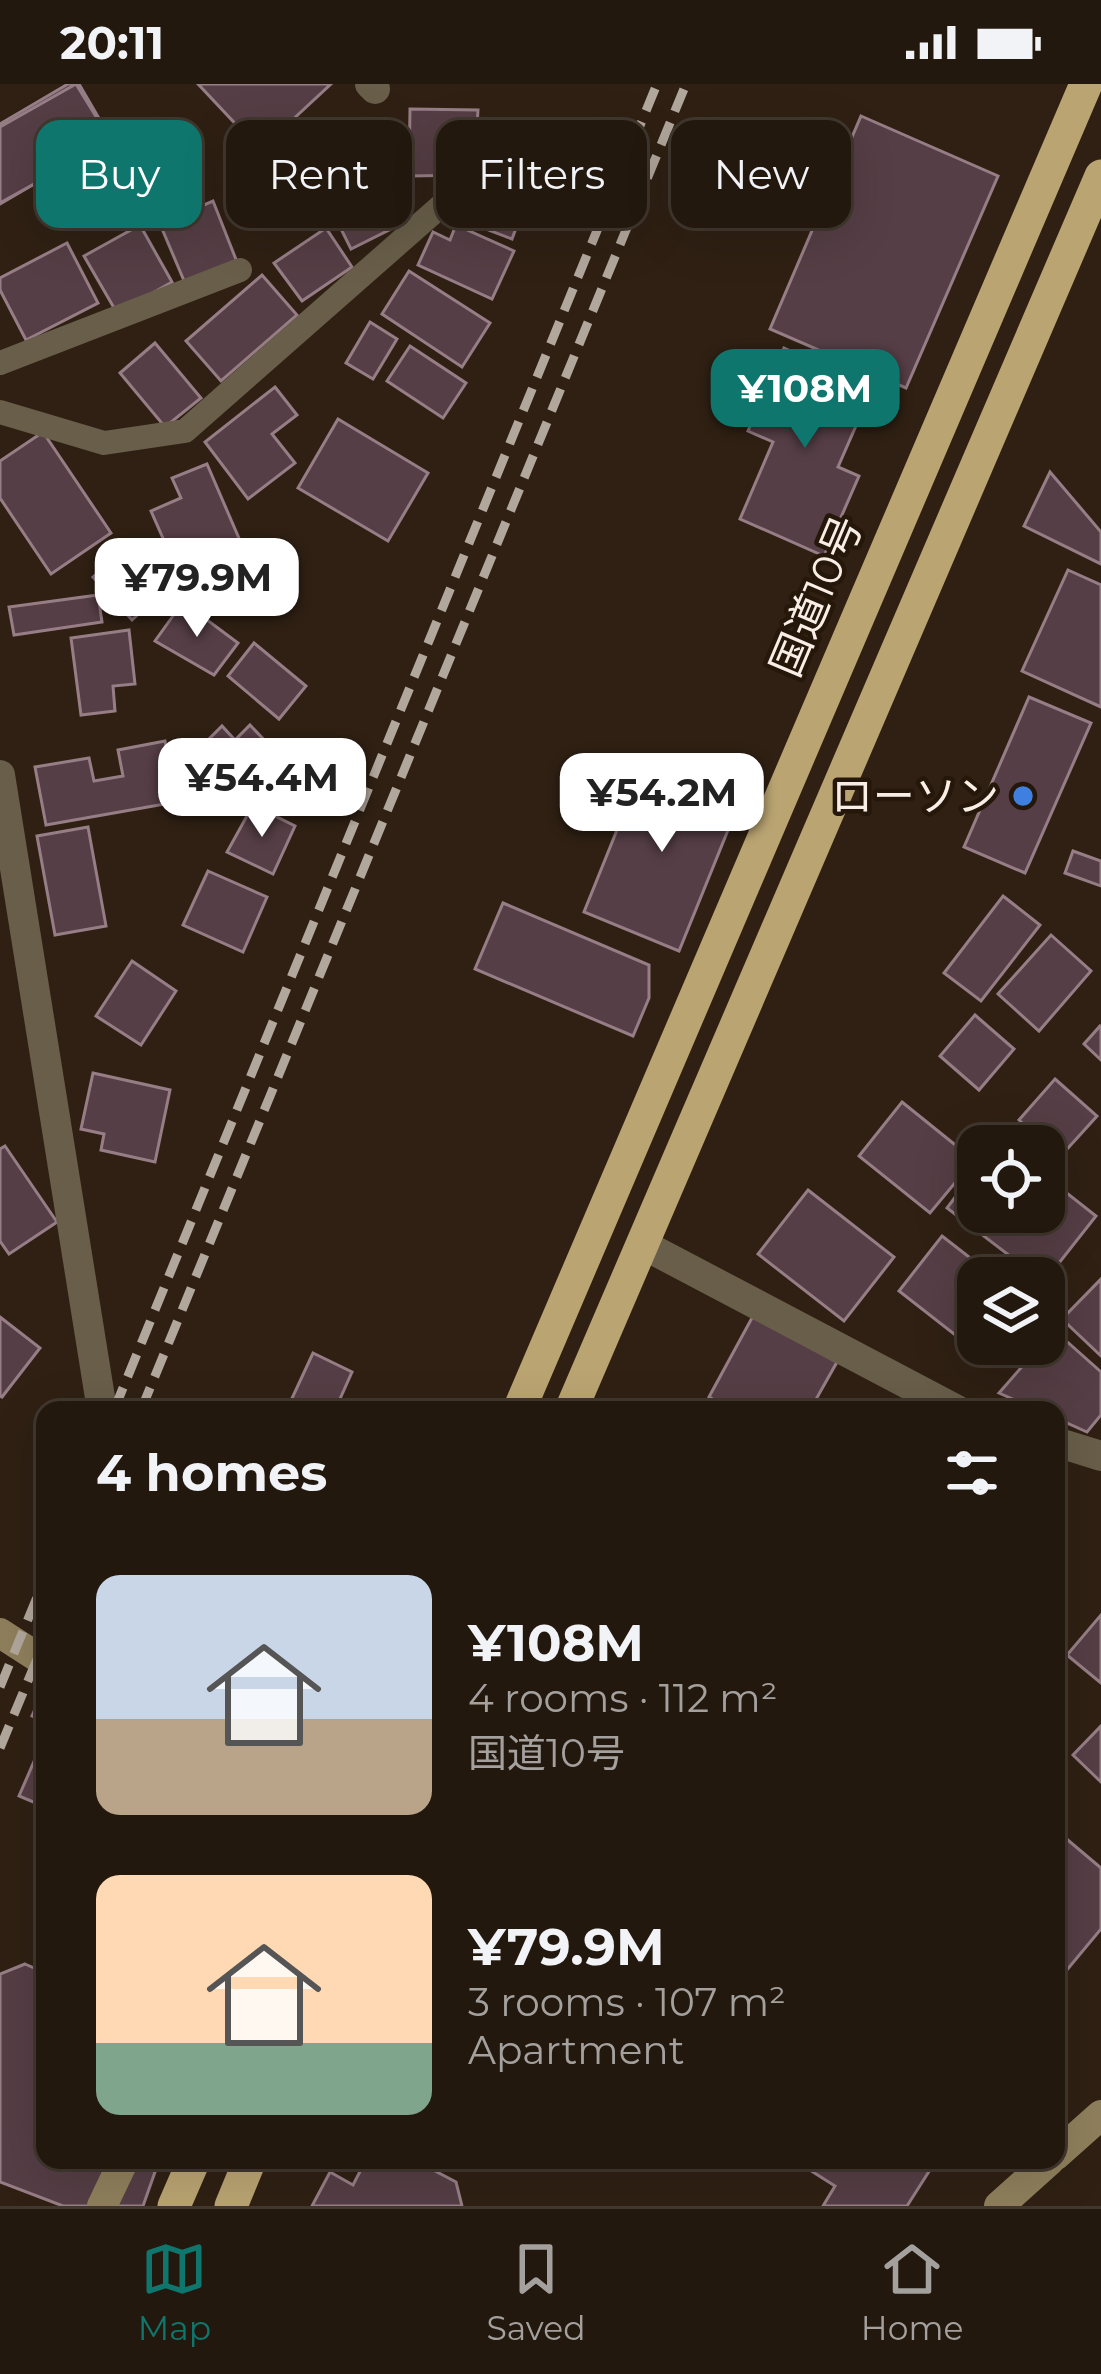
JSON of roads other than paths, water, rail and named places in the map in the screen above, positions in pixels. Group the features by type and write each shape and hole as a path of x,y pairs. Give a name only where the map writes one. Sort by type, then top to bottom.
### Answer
{"highway":[{"name":"国道10号","path":"523,1401 1086,84"},
{"path":"575,1401 1101,176"},
{"path":"174,2206 190,2169"},
{"path":"231,2206 246,2169"}],"main road":[{"path":"0,1633 36,1656"},
{"path":"1065,2146 1101,2115"},
{"path":"102,2206 120,2169"},
{"path":"999,2206 1040,2169"}],"street":[{"path":"0,775 101,1401"},
{"path":"642,1244 939,1401"},
{"path":"1065,1445 1100,1455"}],"lane":[{"path":"0,412 104,443 185,431 436,210"},
{"path":"0,363 240,270"}],"railway":[{"path":"118,1401 657,84"},
{"path":"145,1401 686,84"},
{"path":"0,1687 36,1600"},
{"path":"0,1748 36,1662"}],"place":[{"name":"ローソン","path":"1023,796"}]}
